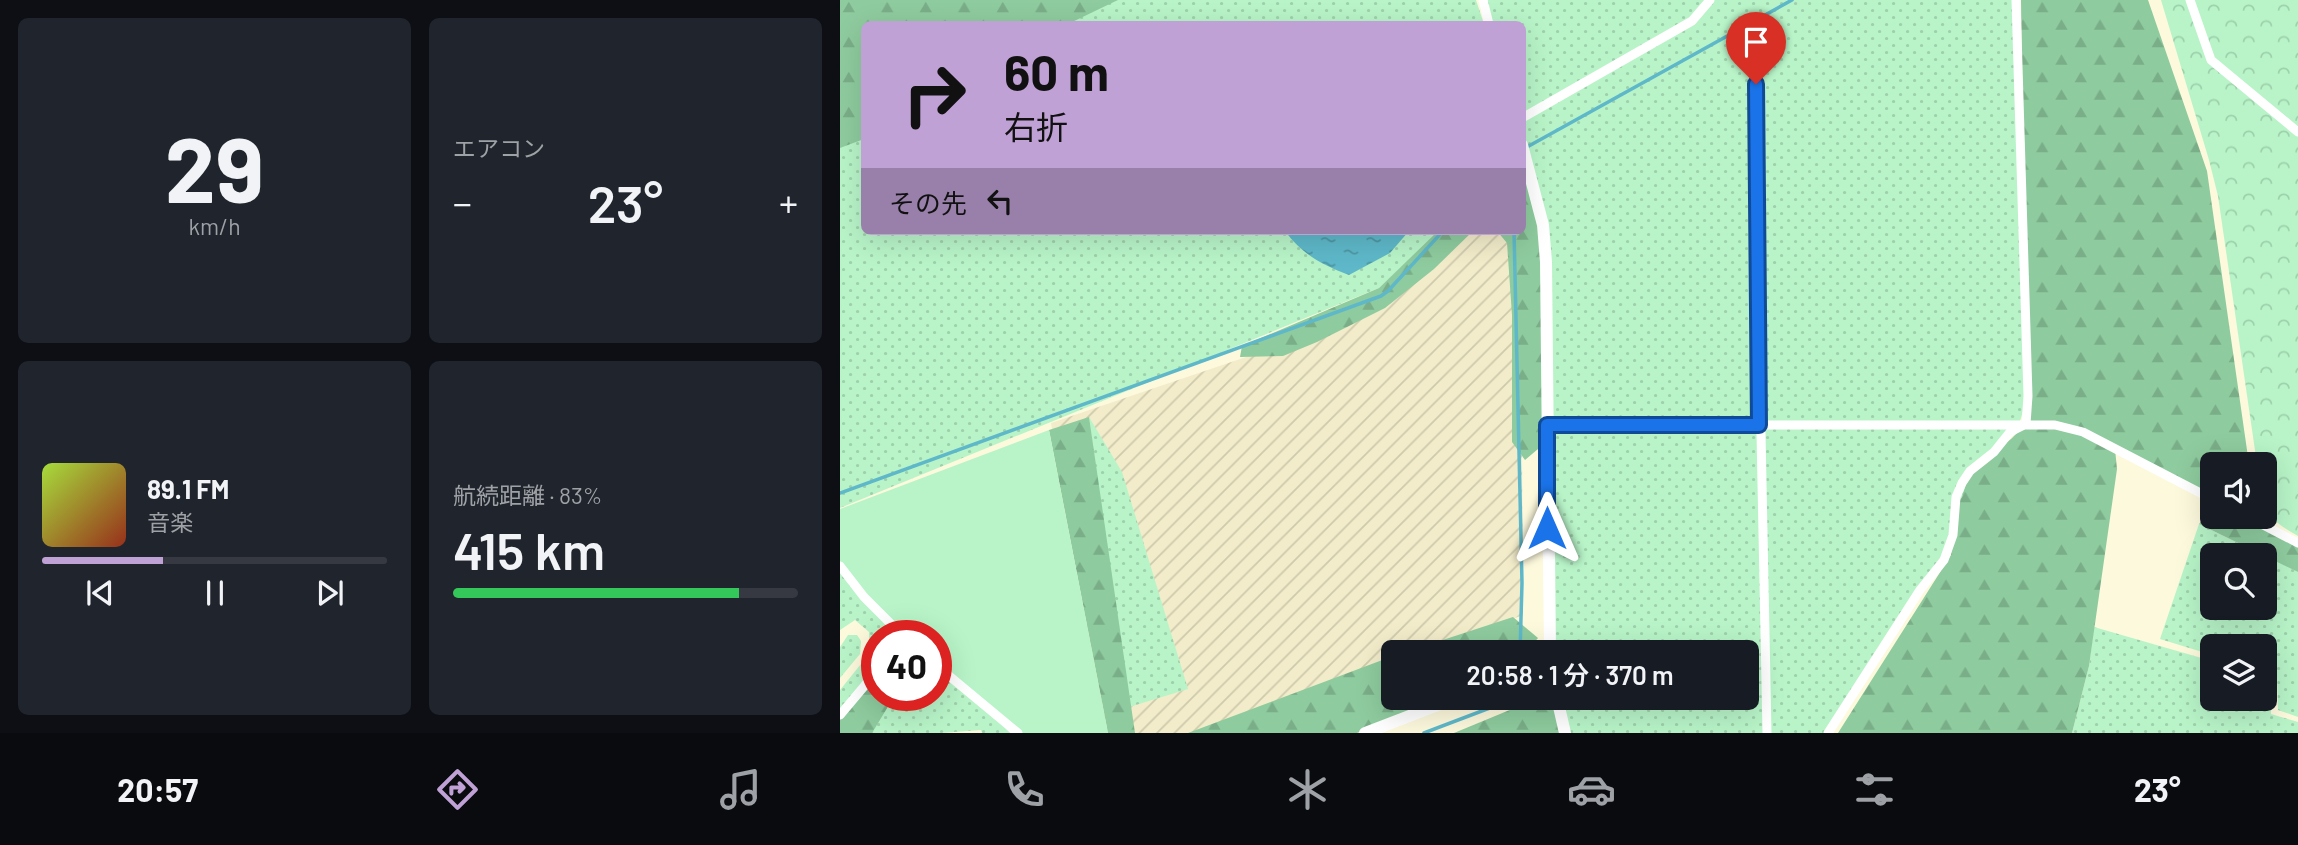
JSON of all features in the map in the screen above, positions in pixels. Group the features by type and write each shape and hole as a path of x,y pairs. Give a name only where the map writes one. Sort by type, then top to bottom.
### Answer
{"street":[{"path":"1482,0 1488,21"},
{"path":"1526,116 1692,21 1710,0"},
{"path":"2016,0 2028,396 2026,424"},
{"path":"2190,0 2211,60 2298,132"},
{"path":"1756,60 1759,425 1767,733"},
{"path":"1526,160 1543,225 1546,262 1550,640"},
{"path":"1828,733 1920,590 1944,560 1953,535 1956,497 1962,483 1970,471 1994,452 2010,432 2026,424"},
{"path":"1547,425 2026,424 2068,427 2083,432 2200,493"},
{"path":"2271,529 2298,543"},
{"path":"840,566 864,597 887,620"},
{"path":"952,678 1018,733"},
{"path":"840,715 861,689"},
{"path":"1365,733 1425,710"},
{"path":"1560,710 1565,733"}],"shaded area":[{"path":"1452,235 1514,235 1521,290 1523,615 1457,640 1381,640 1381,667 1205,733 1106,733 1051,423 1370,315"}],"green space":[{"path":"840,0 1476,0 1483,21 861,21 861,235 1436,235 1379,288 840,508"},
{"path":"840,0 1118,0 1074,21 861,21 861,140 840,148"},
{"path":"1480,0 2015,0 2028,396 2019,424 1962,497 1944,560 1828,733 1565,733 1560,710 1759,710 1759,640 1550,640 1544,242 1526,167 1526,21 1488,21"},
{"path":"2021,0 2148,0 2207,171 2247,452 2200,452 2200,493 2115,449 2117,469 2089,666 2072,733 1838,733 1951,555 1955,507 1962,497 1970,471 2026,424"},
{"path":"2161,0 2298,0 2298,536 2277,522 2277,452 2255,452 2218,196"},
{"path":"1526,163 1543,225 1547,448 1538,449 1525,460 1512,442 1512,315 1507,243 1500,235 1526,235"},
{"path":"1434,235 1469,235 1434,269 1385,308 1283,356 1240,357 1242,346 1379,288"},
{"path":"1089,417 1122,472 1188,689 1126,708"},
{"path":"1089,417 1135,733 1108,733 1049,430"},
{"path":"1049,430 1108,733 1022,733 952,677 952,620 889,620 840,566 840,509"},
{"path":"2199,524 2200,529 2209,529 2238,543 2200,543 2200,620 2277,620 2277,561 2298,572 2298,717 2278,710 2277,634 2200,634 2200,651 2160,639"},
{"path":"2209,529 2270,529 2298,543 2298,572 2277,562 2277,543 2238,543"},
{"path":"840,565 889,620 861,620 861,625 855,620 840,630"},
{"path":"1513,617 1538,638 1536,640 1443,640"},
{"path":"2094,627 2200,658 2200,711 2271,711 2271,714 2298,722 2298,733 2072,733 2089,666"},
{"path":"848,635 857,635 861,641 860,654 840,678 840,647"},
{"path":"1381,661 1381,710 1418,710 1357,733 1188,733"},
{"path":"861,664 861,688 840,714 840,690"},
{"path":"952,679 1010,733 982,733 981,730 869,733 884,711 952,711"},
{"path":"861,691 861,711 885,711 872,733 840,733 840,717"},
{"path":"1510,710 1560,710 1565,733 1454,733"}],"water":[{"path":"1288,235 1406,235 1390,253 1349,275 1313,258"}],"waterway":[{"path":"1527,147 1792,0"},
{"path":"840,493 1381,296 1439,235"},
{"path":"1514,235 1522,583 1520,640"},
{"path":"1424,733 1484,710"}],"route":[{"path":"1547,528 1547,425 1759,425 1756,353 1756,84"}]}
